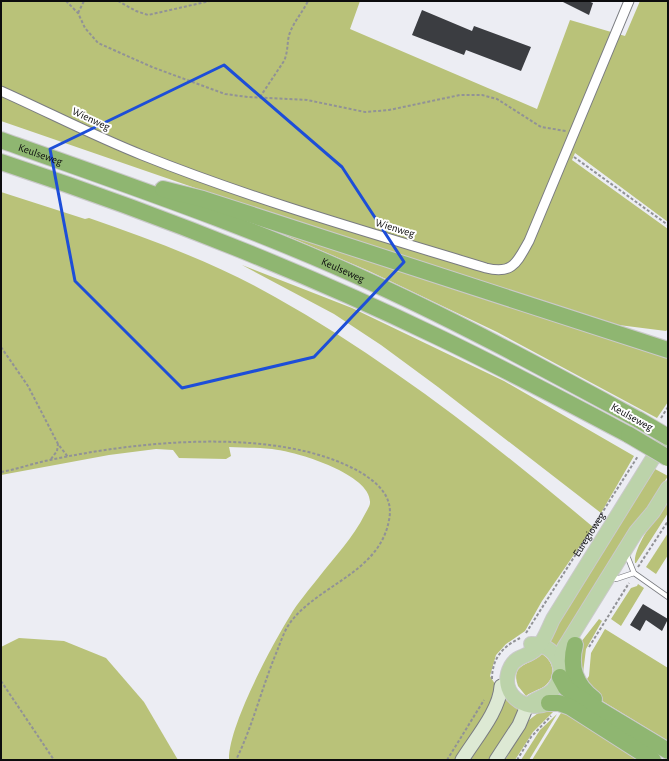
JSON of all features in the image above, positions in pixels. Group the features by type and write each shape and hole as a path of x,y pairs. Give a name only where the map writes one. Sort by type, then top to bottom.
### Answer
{"highway":[{"name":"Keulseweg","path":"1,140 206,214 377,284 499,345 668,437"},
{"name":"Keulseweg","path":"1,162 199,232 435,335 629,435 668,458"},
{"path":"67,164 203,199 668,350"},
{"path":"634,338 668,337"},
{"path":"581,647 572,657 574,674 583,690 599,703 606,714"},
{"path":"561,671 570,692 668,751"},
{"path":"544,705 582,714 653,760"}],"main road":[{"name":"Euregioweg","path":"534,645 553,619 668,434"},
{"path":"581,647 616,579 668,488"},
{"path":"544,705 537,698 552,691 561,671 561,656 564,648 636,532 654,512"},
{"path":"496,683 505,658 516,649 534,645 555,654 561,671"},
{"path":"534,645 534,651 518,658 510,667 508,673 508,685 513,696 544,705"}],"street":[{"name":"Wienweg","path":"1,92 141,155 226,186 312,216 496,271 512,267 518,261 529,241 629,1"},
{"path":"462,760 495,709 501,693 496,683"},
{"path":"496,760 518,725 544,705"}],"lane":[{"path":"628,558 634,573 668,597"},
{"path":"616,579 634,573"}],"path":[{"path":"66,1 78,14 92,38 110,50 206,88 238,96 307,100 350,110 371,112 388,110 460,95 482,95 497,99 541,126 575,132"},
{"path":"78,14 84,1"},
{"path":"118,1 136,11 148,15 210,1"},
{"path":"260,97 287,55 289,35 308,1"},
{"path":"567,152 668,225"},
{"path":"1,347 28,386 58,444 68,457"},
{"path":"660,420 668,407"},
{"path":"1,472 50,460 129,447 236,441 285,446 353,468 369,477 383,489 390,506 389,521 381,545 370,558 345,578 314,599 292,620 265,680 249,731 236,760"},
{"path":"50,460 58,451 58,444"},
{"name":"Euregioweg","path":"496,683 492,668 500,652 509,644 523,637 531,627 640,453"},
{"path":"581,647 634,573 668,521"},
{"path":"1,681 54,760"},
{"path":"447,760 487,697"},
{"path":"517,760 531,737 544,705"}],"highlighted area":[{"path":"224,65 342,167 404,262 314,357 182,388 75,281 50,149"}],"green space":[{"path":"1,1 360,1 350,29 537,109 570,20 625,36 640,1 668,1 668,222 575,153 572,160 668,229 668,329 666,331 611,324 233,201 1,121"},
{"path":"1,192 85,219 89,218 161,244 208,263 275,297 359,348 439,404 593,527 542,601 525,631 506,644 496,655 490,676 495,684 493,703 458,760 229,760 236,728 252,686 296,606 344,547 360,523 370,504 368,493 360,483 333,467 288,452 260,448 229,447 231,456 226,459 179,458 173,450 156,449 109,455 1,475"},
{"path":"224,209 668,353 668,402 657,418 497,332 369,271"},
{"path":"242,265 352,308 504,381 634,456 601,513 438,387 381,345 334,314"},
{"path":"655,469 668,476 558,649 548,643 563,614"},
{"path":"668,499 668,513 635,563 635,556 642,539"},
{"path":"668,533 668,555 656,574 646,567"},
{"path":"638,584 644,588 621,626 611,619 631,588 637,586"},
{"path":"599,619 602,621 586,649 583,673 578,674 581,642"},
{"path":"605,629 668,668 668,741 599,699 585,682 589,676 591,653"},
{"path":"19,638 64,641 106,658 144,702 178,760 1,760 1,647"},
{"path":"542,654 551,664 552,677 546,685 526,696 518,686 516,678 517,673 519,668"},
{"path":"504,695 520,710 490,760 470,760"},
{"path":"542,710 555,710 533,732 515,760 505,760 529,720"},
{"path":"563,712 645,760 532,760"},
{"path":"557,714 529,760 521,760 540,730"}],"building":[{"path":"561,1 588,1 593,3 589,15"},
{"path":"422,10 472,31 474,26 531,47 521,71 466,50 464,55 412,35"},
{"path":"643,604 668,619 662,631 646,620 640,631 630,625"}]}
